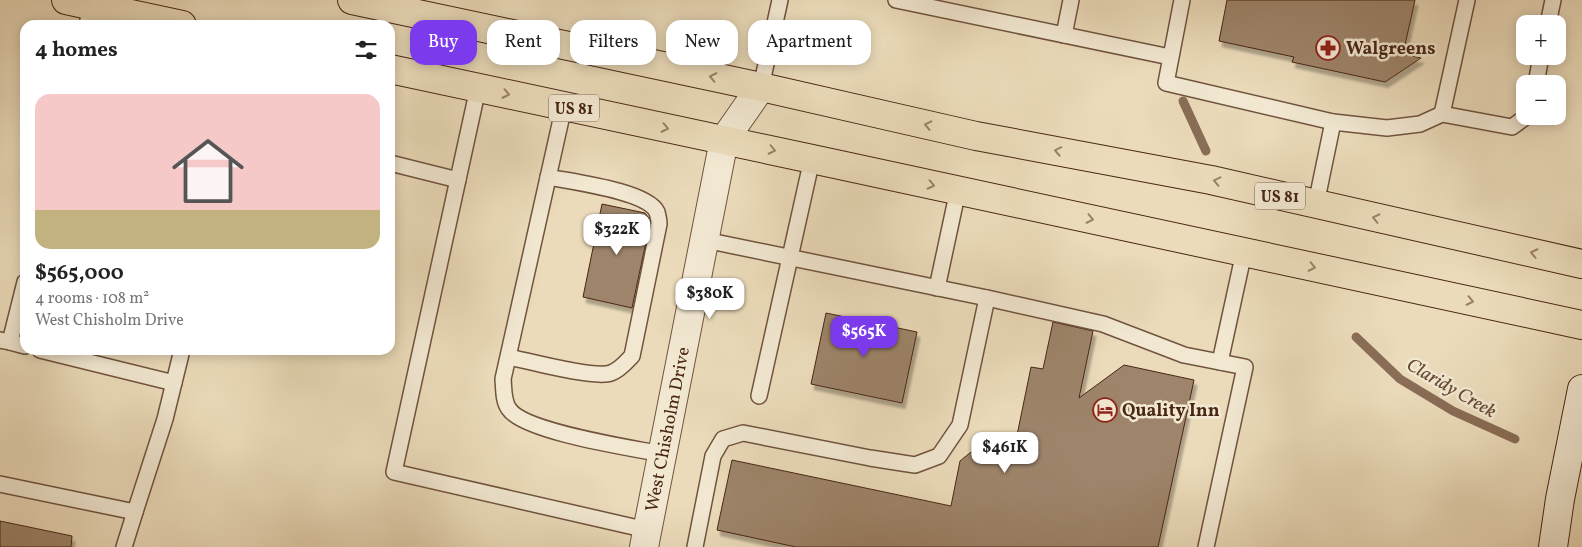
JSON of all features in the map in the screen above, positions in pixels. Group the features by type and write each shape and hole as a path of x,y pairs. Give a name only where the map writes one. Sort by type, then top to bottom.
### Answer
{"main road":[{"name":"US 81","path":"357,1 761,87 976,136 1211,180 1582,264"},
{"path":"81,10 148,20"},
{"name":"US 81","path":"395,70 1582,325"}],"street":[{"name":"West Chisholm Drive","path":"645,539 724,140 761,87"},
{"path":"1553,547 1560,499 1582,389"}],"lane":[{"path":"761,87 780,0"},
{"path":"896,0 918,2 1170,57"},
{"path":"1064,35 1071,0"},
{"path":"1182,0 1166,83 1333,122 1387,128 1420,124 1442,114 1512,128 1516,125"},
{"path":"1442,114 1466,0"},
{"path":"1550,15 1553,0"},
{"path":"478,88 394,472 645,539"},
{"path":"564,106 503,379 504,397 509,410 522,420 545,430 662,454"},
{"path":"1316,204 1333,122"},
{"path":"760,396 812,159"},
{"path":"395,164 458,180"},
{"path":"509,357 573,371 600,374 611,373 624,365 632,356 659,224 657,212 646,202 632,194 548,177"},
{"path":"937,288 958,190"},
{"path":"704,240 987,298 1103,324 1184,355 1245,367 1206,547"},
{"path":"1220,362 1244,252"},
{"path":"695,547 713,456 723,439 743,433 915,465 939,456 960,425 987,298"},
{"path":"12,343 20,305"},
{"path":"60,355 174,383"},
{"path":"124,547 165,419 181,355"},
{"path":"0,484 135,512"}],"building":[{"name":"Walgreens","path":"1227,0 1415,0 1403,54 1421,58 1385,82 1292,62 1294,57 1219,41"},
{"path":"602,204 645,213 650,223 632,308 583,297"},
{"path":"826,313 917,332 902,403 811,384"},
{"name":"Quality Inn","path":"1053,322 1093,331 1079,398 1124,365 1194,380 1158,547 796,547 717,530 732,460 951,506 960,461 987,439 1015,445 1031,367 1043,369"},
{"path":"0,521 72,536 71,547 0,547"}],"waterway":[{"name":"Claridy Creek","path":"1183,101 1206,151"},
{"name":"Claridy Creek","path":"1356,337 1400,379 1453,411 1515,439"}],"place":[{"name":"Walgreens","path":"1328,48"},
{"name":"Quality Inn","path":"1105,410"}]}
